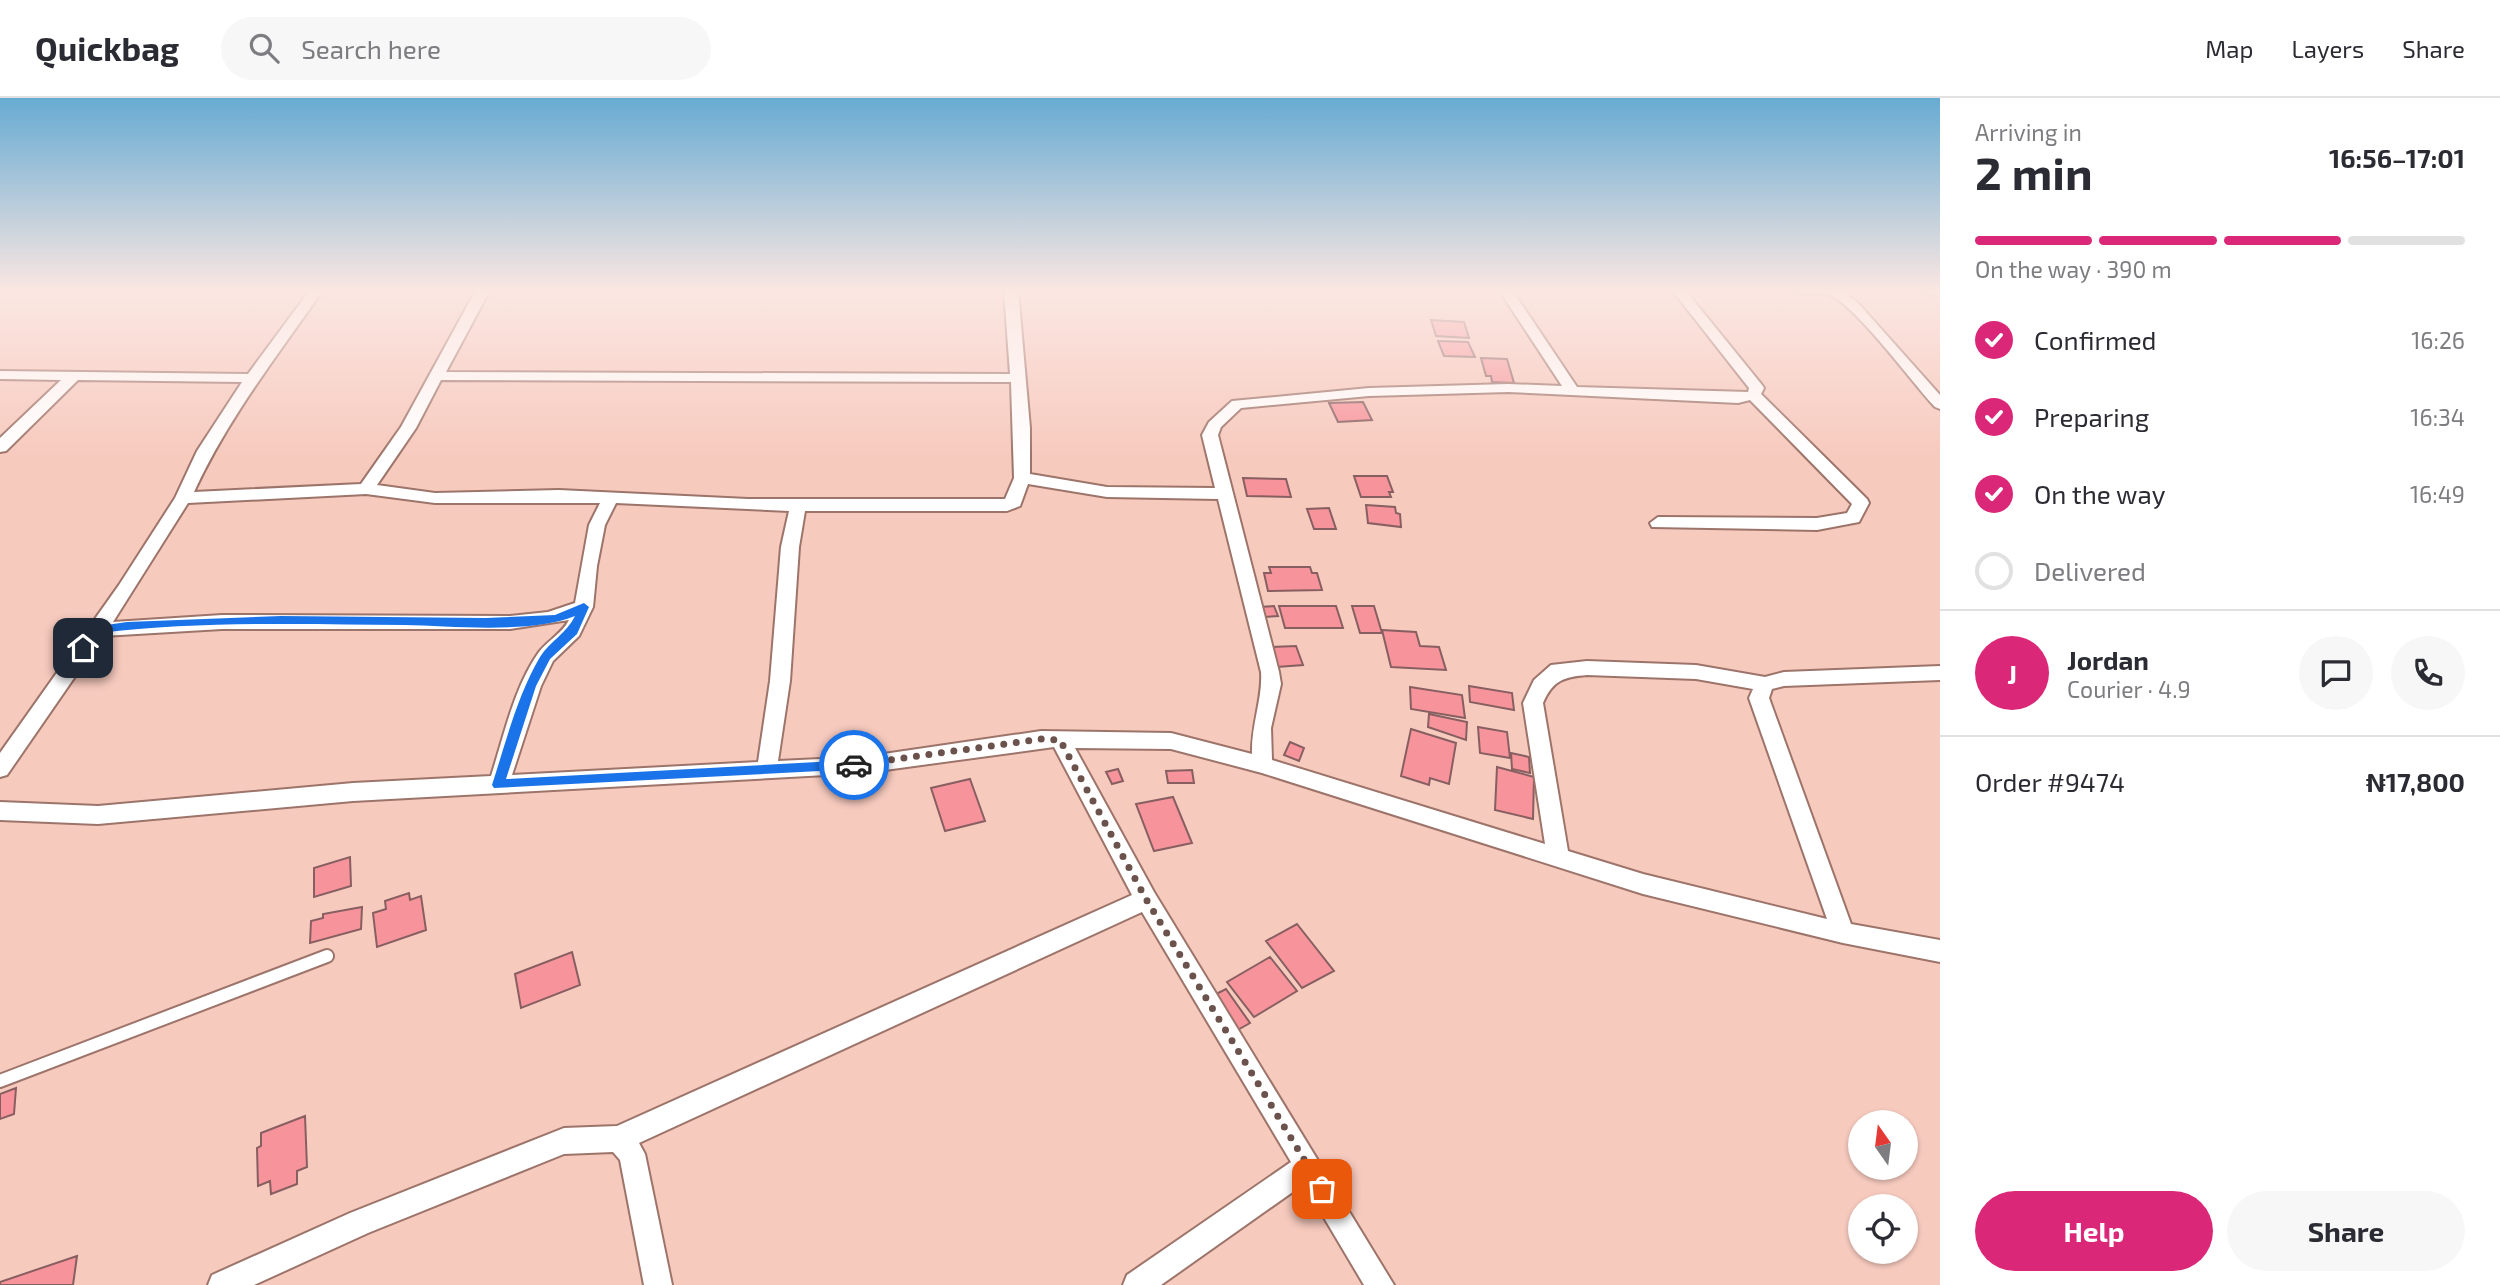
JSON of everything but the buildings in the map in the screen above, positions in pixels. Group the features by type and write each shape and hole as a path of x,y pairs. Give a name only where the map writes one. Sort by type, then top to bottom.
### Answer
{"street":[{"path":"0,769 183,498 205,451 276,345"},
{"path":"366,489 439,376 455,345"},
{"path":"183,498 366,489 435,498 611,497 798,505 1006,505 1014,502 1022,478 1014,345"},
{"path":"1541,345 1573,392"},
{"path":"1262,765 1261,728 1271,684 1270,672 1210,435 1214,425 1237,404 1369,392 1508,388 1738,398 1753,395 1757,388 1723,345"},
{"path":"1888,345 1940,404"},
{"path":"0,375 252,378"},
{"path":"0,447 74,376"},
{"path":"439,376 1016,378"},
{"path":"1924,386 1940,386"},
{"path":"1658,523 1817,524 1853,518 1861,503 1753,395"},
{"path":"1022,478 1107,492 1147,495 1225,494"},
{"path":"498,785 531,686 546,656 573,631 584,607 588,566 597,525 611,497"},
{"path":"767,770 780,681 790,547 798,505"},
{"path":"96,630 170,623 241,624 281,620 521,621 556,619 584,607"},
{"path":"1558,858 1533,703 1541,685 1558,670 1587,668 1696,672 1765,684 1784,679 1940,673"},
{"path":"1765,684 1759,698 1843,933"},
{"path":"0,811 98,815 353,792 863,765 1041,739 1171,741 1262,765 1643,884 1843,933 1940,951"},
{"path":"1060,740 1146,899 1380,1285"},
{"path":"222,1285 360,1223 564,1141 618,1139 1146,899"},
{"path":"618,1139 632,1154 657,1285"},
{"path":"1137,1285 1307,1166"}],"lane":[{"path":"0,1081 327,957"}],"way so far":[{"path":"854,765 1041,739 1060,740 1146,899 1322,1189"}],"route":[{"path":"83,648 96,630 127,626 170,623 241,624 281,620 486,622 556,619 584,607 573,631 546,656 531,686 498,785 854,765"}]}
